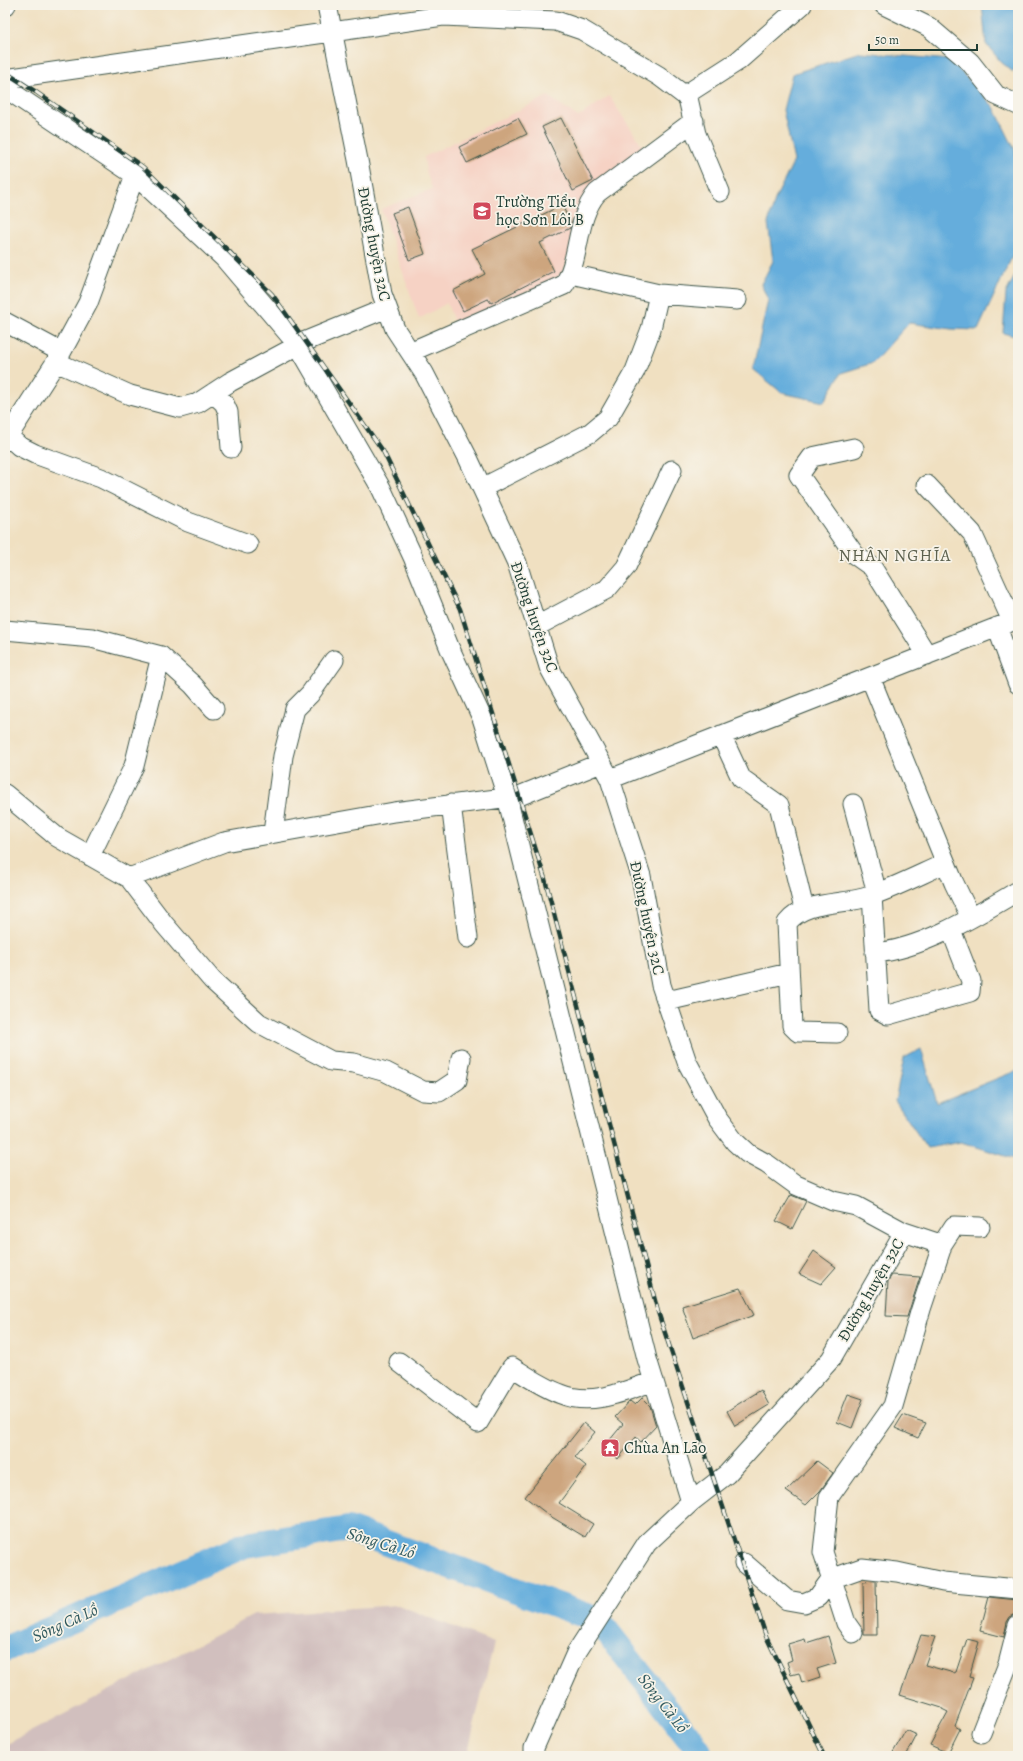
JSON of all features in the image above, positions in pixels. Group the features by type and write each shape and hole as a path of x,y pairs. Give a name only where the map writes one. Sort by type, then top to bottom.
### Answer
{"street":[{"name":"Đường huyện 32C","path":"327,5 382,294 395,329 424,374 482,488 517,563 549,667 605,771 641,876 661,985 687,1062 717,1118 735,1142 747,1153 767,1164 796,1185 833,1201 856,1206 904,1232 831,1359 727,1474 691,1502 647,1543 576,1653 534,1748 534,1756"},
{"path":"684,95 738,61 802,5"},
{"path":"884,5 929,27 970,62 996,95 1018,105"},
{"path":"5,79 443,16 556,21 582,30 659,76 688,98 696,134 720,192"},
{"path":"5,88 135,176 224,258 298,345 381,488 413,557 450,649 482,718 507,797 654,1381 691,1502"},
{"path":"410,352 564,285 571,274 579,234 591,201 597,193 694,121"},
{"path":"135,176 88,303 58,357 6,438 35,454 101,478 188,522 248,544"},
{"path":"571,274 659,294 737,300"},
{"path":"482,488 590,433 608,418 635,371 651,329 659,294"},
{"path":"5,322 58,357 130,394 180,408 198,403 230,382 298,345 387,308"},
{"path":"213,393 224,403 228,412 231,448"},
{"path":"854,448 812,457 799,475 855,555 872,567 927,654"},
{"path":"537,626 607,589 612,584 626,567 672,470"},
{"path":"927,486 972,533 1009,623 1018,684"},
{"path":"129,878 224,842 394,812 519,796 721,735 1009,623"},
{"path":"5,630 92,638 161,656 193,685 214,709"},
{"path":"90,856 134,766 161,656"},
{"path":"273,833 283,756 295,709 310,694 334,660"},
{"path":"870,677 946,863 971,918"},
{"path":"721,735 741,778 779,805 804,909"},
{"path":"5,794 57,837 129,878 164,924 212,980 259,1023 331,1061 354,1063 386,1072 423,1091 439,1092 457,1080 461,1058"},
{"path":"451,804 468,938"},
{"path":"853,804 874,894 875,953 879,1010 888,1015 970,992 971,981 951,930"},
{"path":"837,1032 798,1032 792,1026 787,923 791,918 801,913 804,909 874,894 946,863"},
{"path":"875,953 891,952 951,930 1018,891"},
{"path":"667,1001 789,973"},
{"path":"853,1633 846,1623 822,1552 829,1497 893,1406 941,1246 954,1226 980,1227"},
{"path":"904,1232 940,1244 941,1246"},
{"path":"399,1362 478,1423 512,1367 562,1395 578,1399 603,1397 654,1381"},
{"path":"744,1562 787,1600 804,1603 818,1598 831,1579 862,1568 897,1572 943,1582 1018,1589"},
{"path":"981,1734 1008,1664 1018,1625"}],"shaded area":[{"name":"Trường Tiểu học Sơn Lôi B","path":"548,96 578,117 609,96 644,148 590,195 562,276 455,325 447,303 419,319 381,209 432,189 426,171 424,157"},
{"path":"398,1605 494,1643 467,1756 5,1756 5,1745 254,1615"}],"water":[{"path":"982,5 1018,5 1018,60 1013,72 1001,62 986,44"},
{"path":"860,52 950,60 994,107 1015,150 1018,177 1018,244 978,330 951,329 909,323 873,363 841,373 824,402 782,393 753,369 768,300 761,284 773,261 768,223 776,197 794,161 783,110 792,74"},
{"path":"1018,270 1018,337 1003,333 1006,293"},
{"path":"921,1049 937,1103 1018,1070 1018,1160 961,1142 927,1148 895,1101 904,1058"}],"building":[{"path":"518,118 527,134 467,163 459,147"},
{"path":"561,118 593,181 573,191 542,127"},
{"path":"562,205 571,224 570,228 540,243 554,271 491,303 488,299 463,311 453,291 485,274 472,249"},
{"path":"408,207 425,254 409,260 392,213"},
{"path":"791,1195 806,1201 792,1229 776,1221"},
{"path":"814,1251 836,1267 821,1284 799,1274"},
{"path":"892,1275 920,1277 907,1317 886,1316 888,1281"},
{"path":"740,1288 754,1315 693,1338 682,1306"},
{"path":"761,1390 769,1405 735,1426 727,1411"},
{"path":"848,1394 863,1399 852,1428 837,1422"},
{"path":"642,1398 650,1406 656,1426 641,1442 636,1437 618,1459 604,1447 623,1424 615,1417 630,1401 635,1405"},
{"path":"903,1415 926,1423 918,1438 895,1428"},
{"path":"584,1423 595,1432 575,1457 586,1466 559,1503 593,1524 585,1537 550,1516 525,1497"},
{"path":"817,1461 833,1473 820,1491 806,1505 786,1491"},
{"path":"876,1581 877,1635 864,1635 863,1582"},
{"path":"989,1597 1018,1600 1016,1614 1010,1617 1007,1622 1004,1637 980,1631"},
{"path":"921,1635 935,1637 925,1665 954,1673 956,1672 967,1639 979,1642 969,1677 973,1678 955,1726 960,1729 948,1753 930,1745 948,1712 942,1708 900,1695"},
{"path":"828,1636 836,1663 817,1669 820,1677 802,1683 799,1673 791,1675 787,1662 792,1660 788,1644 805,1639 806,1643"},
{"path":"906,1730 917,1735 906,1756 891,1756"}],"waterway":[{"name":"Sông Cà Lồ","path":"5,1649 245,1545 348,1529 598,1620 698,1749 700,1756"}],"railway":[{"path":"5,72 143,167 272,294 383,451 460,609 545,879 658,1312 766,1636 824,1756"}],"place":[{"name":"Trường Tiểu học Sơn Lôi B","path":"482,211"},
{"name":"Chùa An Lão","path":"610,1448"}],"district":[{"name":"NHÂN NGHĨA","path":"895,555"}]}
